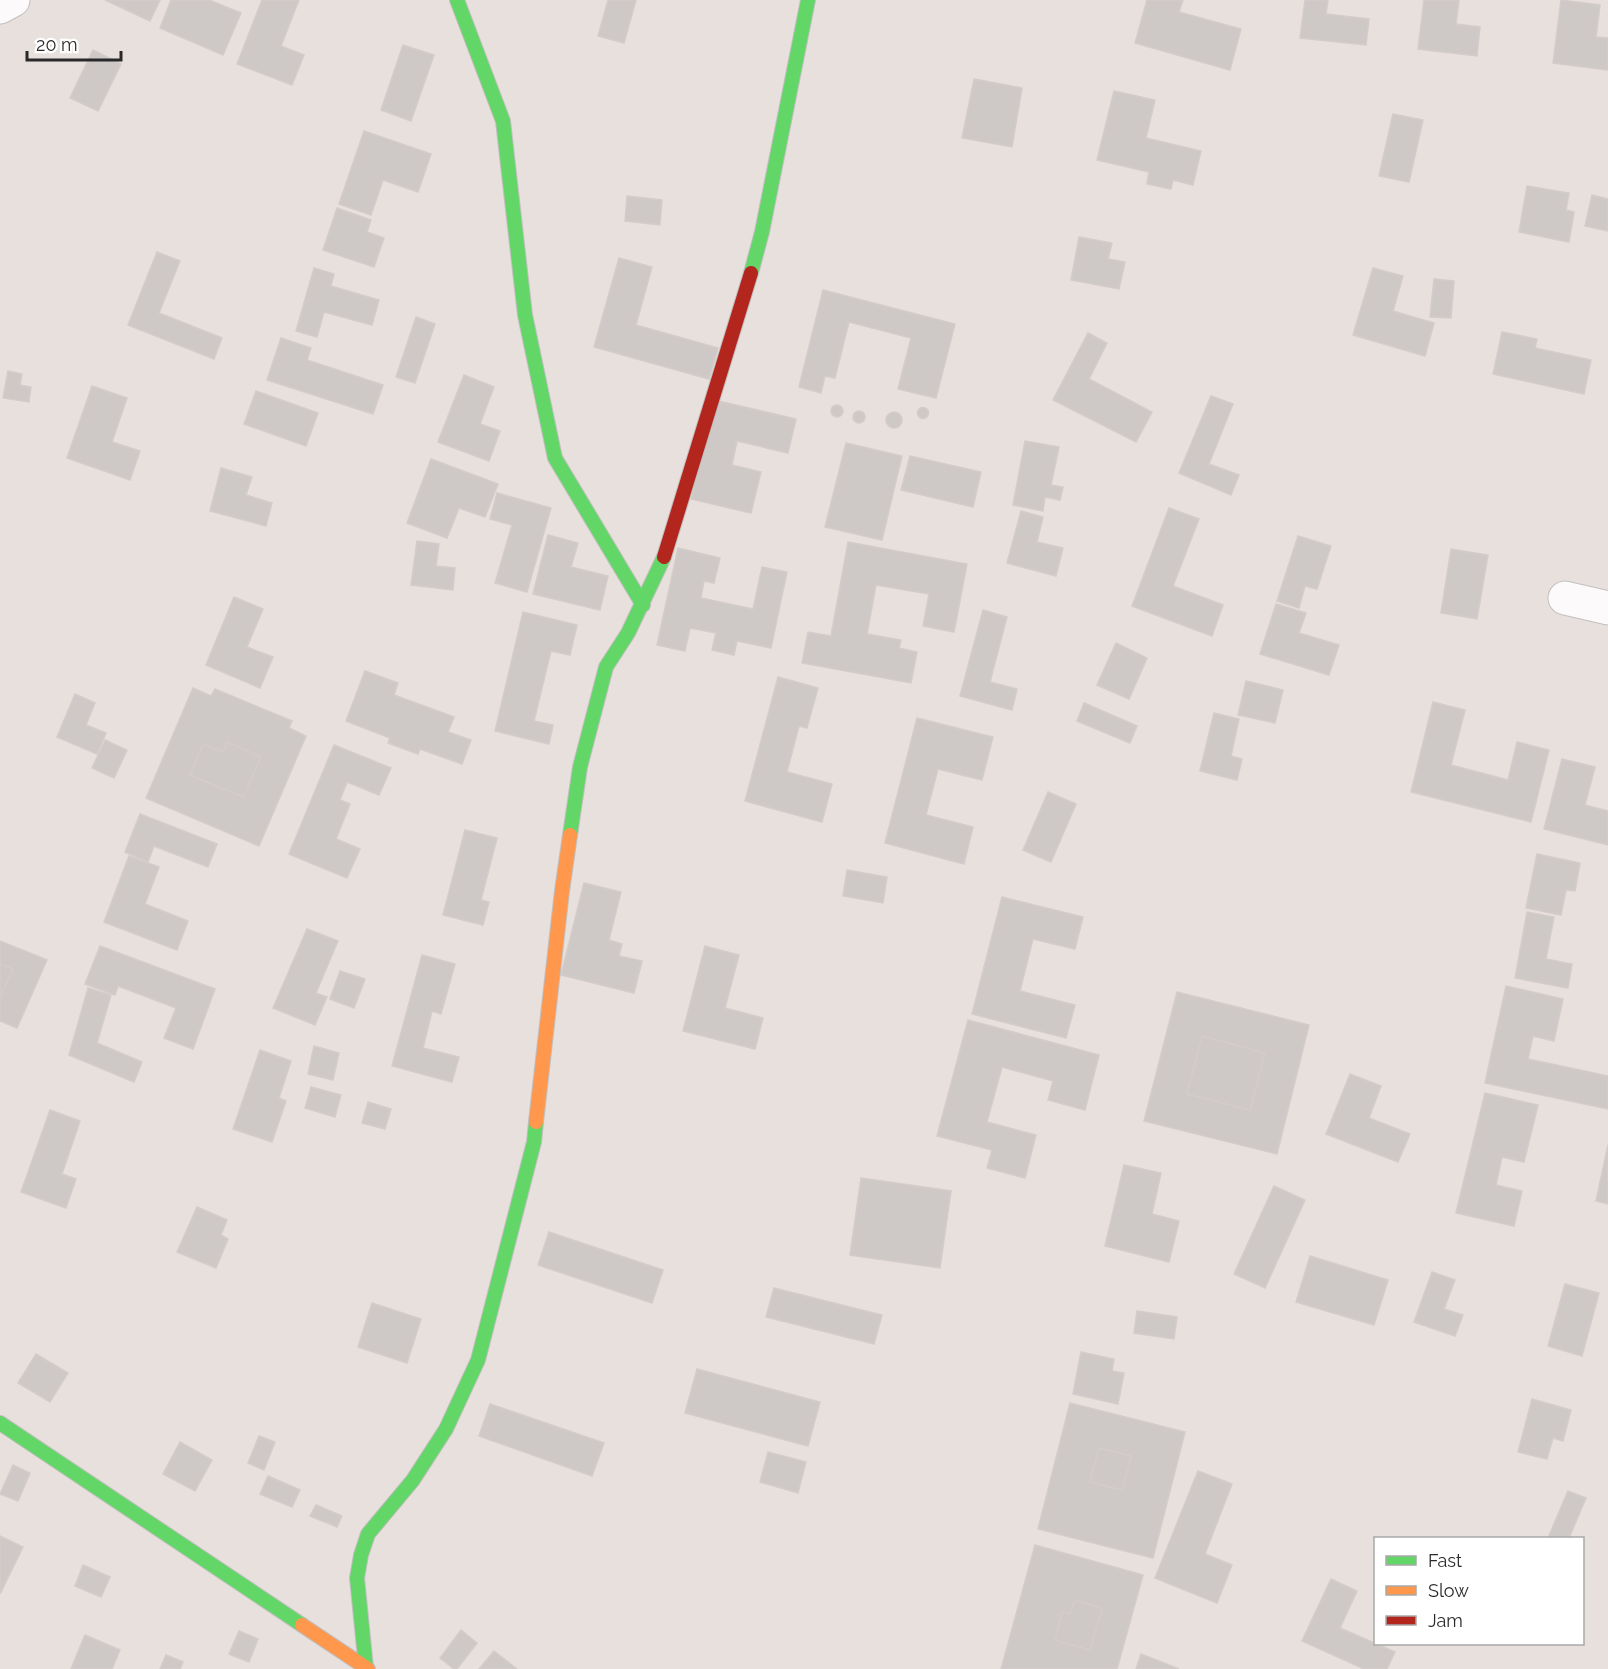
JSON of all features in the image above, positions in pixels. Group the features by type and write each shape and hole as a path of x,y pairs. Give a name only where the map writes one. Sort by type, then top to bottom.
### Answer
{"street":[{"path":"0,8 13,0"},
{"path":"457,0 504,121 525,315 555,458 643,605"},
{"path":"367,1668 357,1578 361,1555 368,1534 413,1480 446,1429 478,1360 534,1142 562,891 580,766 606,667 628,633 663,561 717,377 754,262 808,0"},
{"path":"1565,598 1608,608"},
{"path":"0,1423 367,1668"}],"building":[{"path":"105,0 160,0 150,21"},
{"path":"171,0 209,0 241,13 223,55 160,28"},
{"path":"262,0 299,0 281,46 304,55 292,85 237,64"},
{"path":"608,0 636,0 624,43 598,36"},
{"path":"1147,0 1183,0 1179,12 1241,29 1230,70 1135,43"},
{"path":"1305,0 1328,0 1326,14 1369,19 1366,45 1300,38"},
{"path":"1424,0 1459,0 1456,24 1480,27 1477,56 1418,49"},
{"path":"1561,0 1600,5 1596,37 1608,38 1608,70 1553,63"},
{"path":"403,45 434,55 411,121 381,110"},
{"path":"93,50 121,64 98,111 70,98"},
{"path":"974,79 1022,88 1012,147 962,138"},
{"path":"1114,91 1155,100 1146,138 1201,151 1193,185 1173,180 1171,189 1147,184 1149,172 1097,160"},
{"path":"1393,114 1423,120 1409,182 1379,176"},
{"path":"364,131 431,154 418,192 383,180 371,215 339,204"},
{"path":"1527,186 1569,193 1566,210 1574,212 1569,242 1519,232"},
{"path":"1592,195 1608,199 1608,231 1585,226"},
{"path":"627,196 662,200 660,225 625,221"},
{"path":"337,208 371,220 367,232 384,238 374,267 323,250"},
{"path":"1079,237 1112,243 1108,259 1125,262 1119,289 1071,280"},
{"path":"157,252 180,261 159,313 222,338 214,359 128,325"},
{"path":"619,258 652,267 636,325 718,348 709,379 594,347"},
{"path":"314,268 334,274 331,286 379,300 372,325 324,312 317,337 296,331"},
{"path":"1373,268 1403,276 1393,311 1434,323 1425,356 1353,335"},
{"path":"1434,279 1454,281 1451,318 1430,317"},
{"path":"823,290 955,324 936,398 898,389 911,338 849,322 835,378 825,376 821,393 799,387"},
{"path":"416,317 435,324 415,383 396,377"},
{"path":"1502,332 1537,339 1535,348 1591,360 1584,394 1493,374"},
{"path":"1088,333 1107,343 1089,379 1152,412 1136,442 1053,400"},
{"path":"281,338 311,348 307,360 383,385 373,414 267,380"},
{"path":"8,371 22,374 20,385 31,387 29,402 3,398"},
{"path":"464,375 494,387 480,424 500,431 489,461 438,442"},
{"path":"92,386 127,398 112,442 140,451 130,480 67,458"},
{"path":"256,391 318,413 306,446 244,424"},
{"path":"1211,396 1233,404 1209,464 1239,475 1231,495 1179,473"},
{"path":"714,400 796,419 788,453 737,441 732,465 761,472 751,513 691,499"},
{"path":"839,405 843,411 839,417 835,417 831,409"},
{"path":"923,407 929,413 923,419 917,413"},
{"path":"861,411 865,417 861,423 857,423 853,415"},
{"path":"894,412 902,420 894,428 886,420"},
{"path":"1025,441 1059,447 1051,485 1063,487 1060,500 1045,497 1043,511 1013,505"},
{"path":"846,443 902,456 882,540 825,527"},
{"path":"910,456 981,472 973,507 901,490"},
{"path":"431,459 498,484 485,517 459,508 447,538 407,523"},
{"path":"221,468 252,477 246,495 272,503 266,526 210,511"},
{"path":"497,493 551,508 527,592 495,583 512,525 490,519"},
{"path":"1169,508 1199,519 1173,586 1223,605 1212,636 1132,606"},
{"path":"1021,511 1043,517 1037,542 1063,548 1056,576 1007,563"},
{"path":"548,535 578,543 571,567 608,576 600,610 533,594"},
{"path":"1298,536 1331,546 1317,589 1305,586 1299,608 1277,601"},
{"path":"417,541 439,544 436,566 455,568 453,590 411,585"},
{"path":"848,542 967,564 954,632 923,626 929,594 876,585 867,634 901,640 899,648 917,652 911,683 802,663 808,632 831,636"},
{"path":"678,548 720,558 714,583 704,581 701,598 753,609 762,567 787,572 771,648 737,641 734,655 712,650 716,633 690,628 685,651 657,645"},
{"path":"1451,549 1488,555 1477,619 1441,613"},
{"path":"234,597 263,609 247,647 273,657 260,688 206,665"},
{"path":"1276,604 1306,613 1299,633 1339,645 1329,675 1260,654"},
{"path":"983,610 1007,617 990,682 1017,689 1012,710 960,696"},
{"path":"523,612 577,625 570,655 551,651 534,721 553,725 549,744 495,731"},
{"path":"1116,643 1147,658 1129,699 1097,685"},
{"path":"365,671 398,683 394,695 454,717 448,732 471,740 462,764 420,749 418,754 388,743 390,738 346,721"},
{"path":"778,677 818,688 807,728 799,726 787,772 832,784 822,822 745,801"},
{"path":"1246,681 1283,690 1275,723 1238,715"},
{"path":"193,688 211,696 215,689 292,721 289,728 306,736 259,846 146,798","holes":["227,742 261,757 243,797 190,775 203,744 223,752"]},
{"path":"75,694 95,703 86,725 106,733 97,754 57,737"},
{"path":"1433,702 1465,710 1451,765 1508,780 1517,742 1549,750 1531,822 1411,792"},
{"path":"1084,703 1137,726 1130,743 1077,721"},
{"path":"1214,713 1239,719 1231,756 1242,759 1237,780 1200,771"},
{"path":"917,718 993,737 982,780 938,769 926,815 973,827 964,864 885,843"},
{"path":"105,740 127,750 114,778 92,768"},
{"path":"227,742 261,757 243,797 190,775 203,744 223,752"},
{"path":"334,745 391,768 379,795 347,782 340,800 350,804 336,839 360,849 347,878 289,854"},
{"path":"1562,759 1595,767 1585,805 1608,811 1608,845 1544,829"},
{"path":"1048,792 1076,804 1051,862 1023,850"},
{"path":"140,814 217,844 208,867 154,846 148,862 125,852"},
{"path":"465,830 497,838 481,900 489,902 483,925 443,915"},
{"path":"1537,854 1580,863 1575,891 1566,890 1561,915 1526,908"},
{"path":"129,856 159,867 145,904 188,921 177,950 104,922"},
{"path":"847,870 887,877 883,903 843,896"},
{"path":"584,883 621,892 609,940 622,944 619,956 642,961 634,993 561,975"},
{"path":"1002,897 1083,917 1075,949 1033,939 1020,991 1075,1005 1066,1038 972,1014"},
{"path":"1527,912 1554,917 1546,959 1572,964 1568,988 1515,978"},
{"path":"307,929 338,941 316,993 327,997 315,1025 273,1008"},
{"path":"0,941 47,960 17,1028 0,1021 0,995 13,969 0,964"},
{"path":"100,946 215,989 193,1049 164,1038 176,1008 118,986 115,995 85,984"},
{"path":"705,946 739,955 725,1008 763,1018 755,1049 683,1031"},
{"path":"422,955 455,964 441,1014 432,1011 423,1048 459,1057 452,1082 392,1066"},
{"path":"0,964 13,969 1,996 0,995"},
{"path":"340,971 365,979 354,1008 330,999"},
{"path":"1506,986 1563,999 1554,1041 1533,1036 1528,1059 1608,1076 1608,1109 1485,1083"},
{"path":"88,988 111,995 97,1043 142,1062 134,1082 69,1055"},
{"path":"1177,992 1309,1025 1277,1154 1144,1121","holes":["1202,1036 1265,1053 1250,1110 1187,1094"]},
{"path":"968,1020 1099,1055 1085,1110 1048,1100 1053,1081 1002,1067 987,1122 1036,1135 1025,1178 987,1168 992,1150 937,1136"},
{"path":"1202,1036 1265,1053 1250,1110 1187,1094"},
{"path":"314,1046 339,1053 333,1080 308,1074"},
{"path":"260,1050 291,1061 279,1098 286,1101 272,1142 233,1129"},
{"path":"1350,1074 1381,1086 1369,1118 1410,1134 1398,1162 1326,1134"},
{"path":"311,1087 341,1095 335,1117 305,1108"},
{"path":"1485,1093 1538,1105 1524,1162 1502,1157 1496,1185 1522,1191 1514,1226 1456,1213"},
{"path":"368,1102 391,1109 385,1129 362,1123"},
{"path":"50,1110 80,1121 62,1174 76,1179 66,1208 21,1192"},
{"path":"1608,1145 1608,1204 1596,1201"},
{"path":"1124,1165 1161,1173 1152,1214 1179,1221 1169,1262 1105,1246"},
{"path":"861,1178 951,1191 940,1268 850,1255"},
{"path":"1274,1186 1305,1200 1265,1288 1234,1274"},
{"path":"197,1207 227,1220 221,1235 228,1239 216,1268 177,1252"},
{"path":"549,1232 663,1270 652,1303 538,1265"},
{"path":"1310,1256 1388,1280 1374,1325 1296,1302"},
{"path":"1432,1272 1455,1280 1444,1309 1463,1315 1455,1336 1414,1322"},
{"path":"1565,1284 1599,1293 1582,1356 1548,1346"},
{"path":"774,1288 882,1315 874,1344 766,1317"},
{"path":"372,1303 421,1319 407,1363 358,1347"},
{"path":"1137,1311 1177,1317 1174,1339 1134,1333"},
{"path":"1081,1352 1114,1359 1112,1371 1124,1373 1118,1404 1073,1394"},
{"path":"36,1354 68,1373 50,1402 18,1383"},
{"path":"697,1369 820,1402 808,1446 685,1413"},
{"path":"1532,1399 1571,1410 1563,1441 1553,1438 1547,1459 1518,1452"},
{"path":"1070,1403 1185,1432 1153,1558 1038,1529","holes":["1099,1448 1131,1456 1122,1490 1090,1482"]},
{"path":"490,1404 604,1443 592,1476 479,1436"},
{"path":"259,1436 275,1442 264,1470 248,1463"},
{"path":"180,1442 212,1460 195,1491 163,1474"},
{"path":"1099,1448 1131,1456 1122,1490 1090,1482"},
{"path":"768,1452 806,1462 798,1493 760,1482"},
{"path":"13,1465 30,1473 18,1501 0,1494"},
{"path":"1198,1471 1232,1484 1205,1554 1232,1565 1217,1603 1155,1578"},
{"path":"268,1476 300,1490 292,1507 260,1494"},
{"path":"1568,1491 1586,1498 1569,1537 1548,1537"},
{"path":"316,1505 342,1516 337,1527 310,1516"},
{"path":"0,1536 23,1547 0,1594"},
{"path":"1035,1545 1143,1575 1117,1669 1001,1669","holes":["1075,1600 1102,1608 1090,1650 1055,1640 1062,1612 1070,1614"]},
{"path":"83,1565 110,1577 101,1597 75,1586"},
{"path":"1331,1579 1357,1591 1340,1628 1374,1643 1374,1645 1395,1652 1387,1669 1364,1669 1302,1641"},
{"path":"1075,1600 1102,1608 1090,1650 1055,1640 1062,1612 1070,1614"},
{"path":"461,1630 477,1643 457,1669 454,1669 440,1658"},
{"path":"239,1631 258,1639 249,1662 229,1654"},
{"path":"85,1635 120,1650 112,1669 71,1669"},
{"path":"494,1651 517,1669 479,1669"},
{"path":"1141,1654 1179,1669 1136,1669"},
{"path":"166,1655 183,1662 180,1669 160,1669"}],"traffic: fast":[{"path":"457,0 503,121 525,315 555,458 643,605"},
{"path":"751,273 762,232 808,0"},
{"path":"570,835 580,767 606,667 628,633 664,557"},
{"path":"366,1668 357,1578 361,1555 368,1534 413,1480 446,1429 478,1360 534,1142 536,1122"},
{"path":"0,1423 302,1625"}],"traffic: slow":[{"path":"536,1122 570,835"},
{"path":"302,1625 368,1669"}],"traffic: jam":[{"path":"664,557 751,273"}]}
